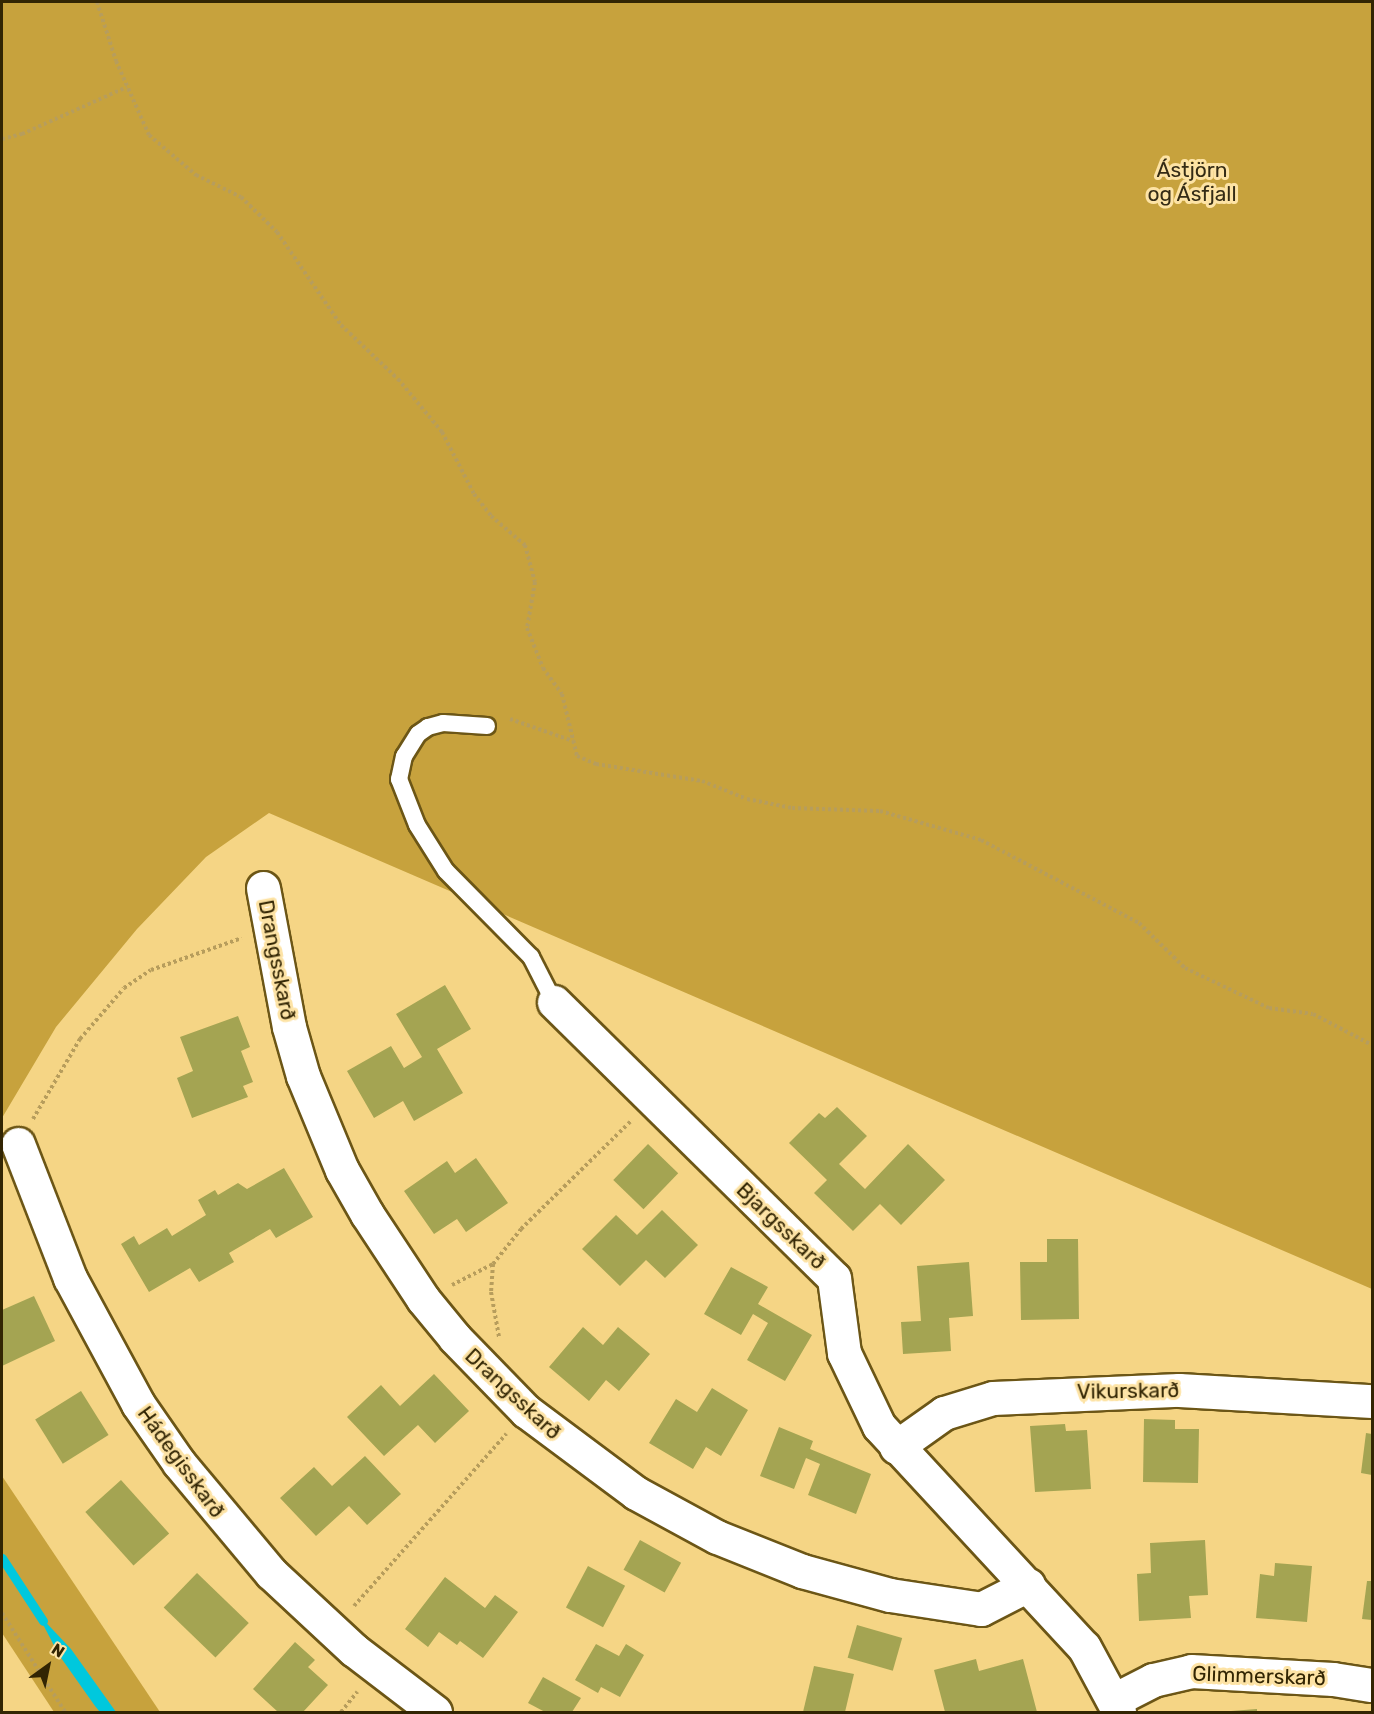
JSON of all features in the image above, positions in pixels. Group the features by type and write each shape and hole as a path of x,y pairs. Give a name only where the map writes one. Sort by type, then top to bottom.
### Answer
{"street":[{"name":"Drangsskarð","path":"263,888 268,927 289,1027 322,1123 366,1214 423,1299 497,1383 561,1440 636,1493 759,1555 845,1584 981,1609 1028,1585"},
{"name":"Bjargsskarð","path":"554,1002 834,1278 838,1328 853,1378 869,1410 896,1447 1084,1647 1116,1706"},
{"name":"Hádegisskarð","path":"18,1144 70,1278 132,1393 179,1463 223,1519 322,1623 435,1713"},
{"name":"Vikurskarð","path":"896,1447 944,1413 993,1398 1179,1390 1372,1401"},
{"name":"Glimmerskarð","path":"1116,1706 1153,1680 1191,1671 1333,1679 1372,1685"}],"lane":[{"path":"487,726 442,723 428,727 418,734 404,756 399,779 417,825 446,872 531,957 554,1002"}],"path":[{"path":"97,2 97,12 149,135 196,175 241,196 277,232 341,325 398,379 442,432 474,494 491,516 525,545 536,582 527,628 543,668 562,694 577,756 596,764 702,781 747,799 792,808 880,811 981,840 1139,922 1185,968 1269,1008 1313,1014 1372,1045"},
{"path":"2,139 21,134 127,87"},
{"path":"487,726 506,718 573,741"},
{"path":"18,1144 80,1040 124,988 151,970 268,927"},
{"path":"423,1299 493,1264 546,1203 653,1100"},
{"path":"493,1264 490,1292 505,1367 497,1383"},
{"path":"369,1590 490,1452"},
{"path":"2,1613 65,1713"}],"green space":[{"name":"Ástjörn og Ásfjall","path":"2,2 1372,2 1372,1289 269,813 206,857 137,929 56,1027 2,1118"},
{"path":"2,1476 160,1712 54,1712 2,1633"}],"water":[{"path":"37,1613 71,1649 116,1712 100,1712 95,1706 59,1655"}],"building":[{"path":"445,985 471,1029 437,1049 463,1093 414,1121 403,1101 374,1118 347,1071 391,1046 404,1068 422,1057 396,1014"},
{"path":"238,1016 250,1047 241,1051 253,1082 243,1086 248,1097 192,1118 177,1078 193,1071 180,1037"},
{"path":"837,1107 867,1136 839,1164 865,1189 908,1144 945,1180 901,1225 880,1204 853,1231 814,1193 827,1180 789,1143 819,1113 825,1118"},
{"path":"648,1144 678,1173 643,1209 613,1180"},
{"path":"476,1158 508,1203 466,1232 457,1219 434,1234 404,1191 447,1161 455,1173"},
{"path":"284,1168 313,1217 276,1238 270,1229 229,1253 234,1262 199,1282 190,1268 149,1292 121,1244 134,1236 139,1245 167,1228 172,1236 206,1215 198,1200 215,1190 218,1195 238,1183 247,1189"},
{"path":"662,1210 698,1245 665,1278 646,1260 620,1286 582,1249 616,1215 637,1235"},
{"path":"1047,1239 1078,1239 1079,1319 1021,1320 1020,1262 1047,1262"},
{"path":"969,1262 973,1316 949,1318 951,1351 903,1354 901,1322 921,1321 917,1266"},
{"path":"731,1267 768,1287 758,1304 812,1335 785,1381 747,1360 768,1323 753,1314 741,1335 704,1314"},
{"path":"34,1296 55,1341 2,1366 2,1310"},
{"path":"583,1327 603,1345 618,1327 650,1354 619,1391 606,1380 589,1401 549,1367"},
{"path":"434,1374 469,1411 435,1443 418,1425 384,1456 347,1417 381,1385 400,1406"},
{"path":"712,1388 748,1410 721,1456 706,1447 693,1469 649,1443 676,1399 697,1412"},
{"path":"81,1391 109,1435 63,1464 35,1420"},
{"path":"1144,1419 1175,1420 1175,1429 1199,1429 1198,1483 1143,1482"},
{"path":"1065,1424 1066,1431 1087,1430 1091,1489 1035,1492 1030,1426"},
{"path":"779,1427 813,1441 810,1449 871,1474 856,1514 808,1495 820,1464 806,1458 794,1489 760,1476"},
{"path":"1366,1433 1372,1434 1372,1475 1361,1473"},
{"path":"365,1456 401,1494 367,1525 349,1506 316,1536 280,1498 314,1467 332,1486"},
{"path":"121,1480 169,1534 134,1566 85,1512"},
{"path":"640,1540 681,1563 665,1593 624,1570"},
{"path":"1205,1540 1208,1595 1189,1596 1191,1618 1139,1621 1137,1574 1151,1573 1150,1543"},
{"path":"1275,1563 1312,1566 1307,1622 1256,1618 1260,1574 1274,1576"},
{"path":"588,1566 625,1586 603,1627 566,1607"},
{"path":"197,1573 249,1623 215,1658 164,1608"},
{"path":"445,1577 485,1608 495,1595 518,1612 483,1658 460,1641 457,1645 439,1632 428,1647 405,1629"},
{"path":"1367,1581 1372,1581 1372,1620 1362,1619"},
{"path":"857,1625 902,1638 893,1671 848,1658"},
{"path":"295,1642 315,1660 308,1667 328,1685 303,1712 278,1712 253,1689"},
{"path":"596,1644 619,1656 626,1644 644,1655 620,1697 601,1687 598,1693 575,1680"},
{"path":"976,1659 979,1671 1023,1659 1037,1712 945,1712 934,1670"},
{"path":"814,1666 854,1674 845,1712 803,1712"},
{"path":"543,1677 581,1698 572,1712 545,1712 528,1703"},
{"path":"1257,1709 1257,1712 1231,1712 1231,1711"}],"waterway":[{"path":"2,1558 43,1621"}]}
